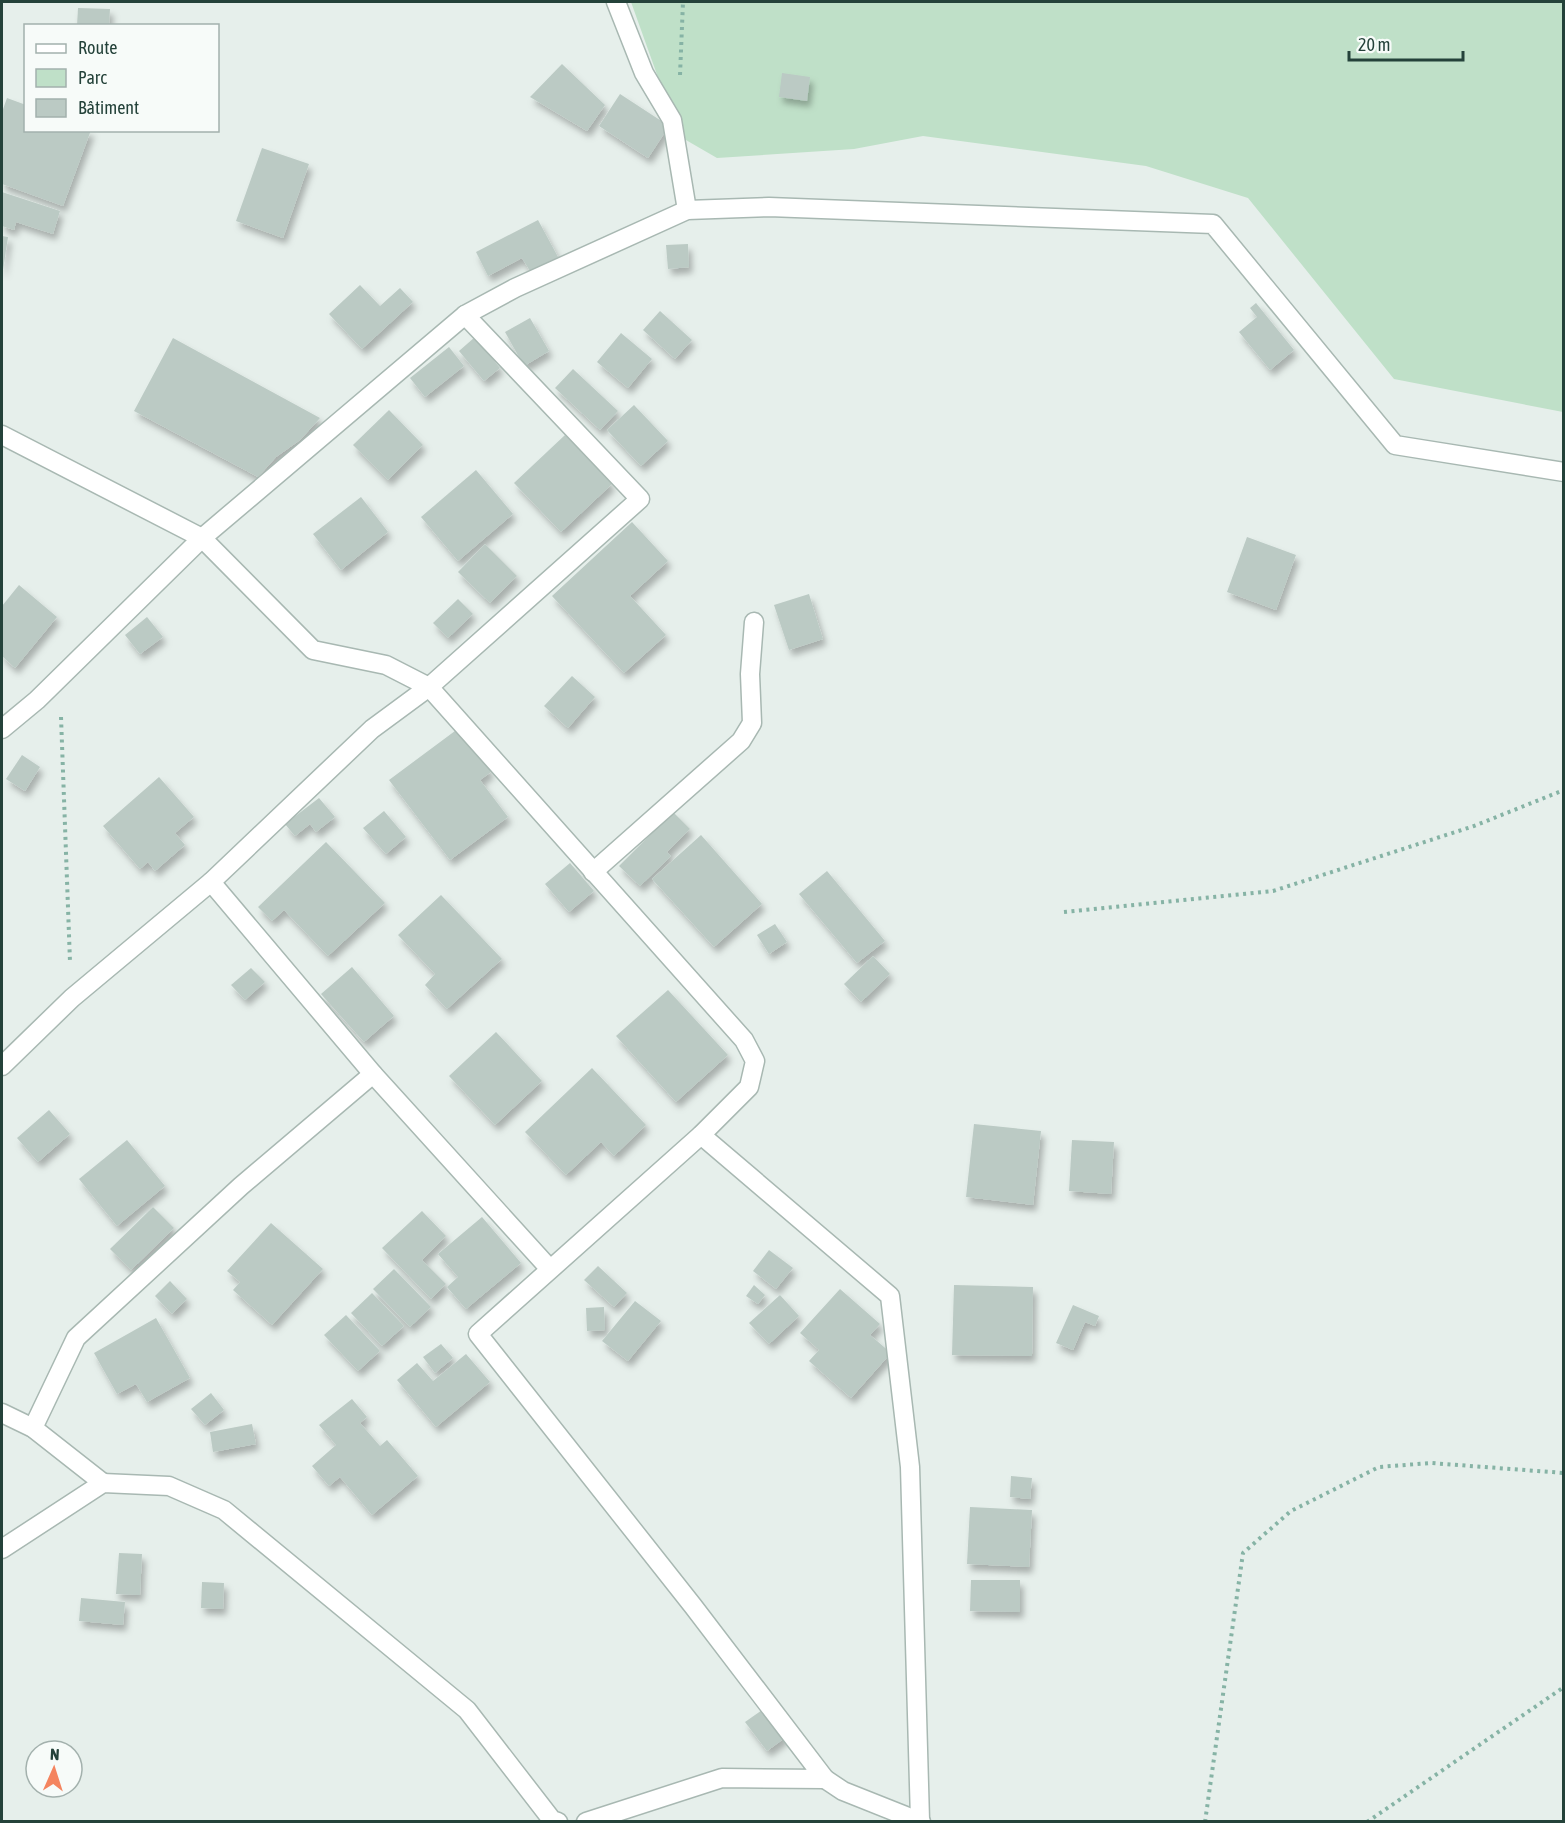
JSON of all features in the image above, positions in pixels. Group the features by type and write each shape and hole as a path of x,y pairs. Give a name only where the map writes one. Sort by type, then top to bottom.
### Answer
{"street":[{"path":"616,2 644,73 672,120 687,210"},
{"path":"2,729 60,677 202,538 465,315 515,288 687,210 769,207 1214,224 1395,445 1563,472"},
{"path":"2,1066 72,998 211,882 372,729 429,687 640,499 465,315"},
{"path":"2,435 202,538 314,650 386,665 429,687 744,1040 755,1062 749,1086 701,1135 549,1268 478,1334 693,1606 825,1779 843,1791 920,1821 910,1467 890,1296 701,1135"},
{"path":"593,872 741,741 752,723 750,674 754,622"},
{"path":"211,882 373,1074 549,1268"},
{"path":"33,1428 76,1338 241,1186 373,1074"},
{"path":"2,1413 33,1428 103,1483 169,1486 224,1510 467,1710 552,1820 558,1821"},
{"path":"2,1549 103,1483"},
{"path":"586,1821 722,1778 825,1779"}],"path":[{"path":"60,677 72,998"},
{"path":"1064,912 1273,891 1474,826 1563,790"},
{"path":"1204,1821 1243,1553 1291,1511 1379,1467 1431,1463 1563,1473"},
{"path":"1367,1821 1563,1688"}],"green space":[{"path":"631,2 1563,2 1563,412 1394,379 1248,198 1146,166 923,136 854,149 717,158 679,136"}],"building":[{"path":"78,8 110,9 109,24 77,24"},
{"path":"562,64 605,105 587,131 530,97"},
{"path":"782,73 810,77 807,101 779,97"},
{"path":"620,94 669,126 648,158 599,126"},
{"path":"7,98 24,104 24,132 90,132 63,206 2,184 2,112"},
{"path":"262,148 309,164 283,238 236,221"},
{"path":"2,192 60,211 53,234 16,222 14,230 2,226"},
{"path":"538,220 558,257 530,271 522,258 488,276 476,252"},
{"path":"2,236 8,237 3,270 2,270"},
{"path":"688,244 689,267 668,269 666,245"},
{"path":"360,285 380,306 400,288 413,302 362,349 329,314"},
{"path":"1256,303 1294,350 1270,370 1239,332 1257,317 1250,308"},
{"path":"660,311 692,340 675,359 643,330"},
{"path":"530,318 549,351 524,366 505,332"},
{"path":"621,333 652,359 628,388 597,362"},
{"path":"475,337 500,368 484,381 459,351"},
{"path":"173,338 320,418 300,440 276,457 258,477 134,411"},
{"path":"449,347 464,366 425,397 410,378"},
{"path":"573,369 618,411 600,430 555,388"},
{"path":"634,405 668,441 641,466 607,430"},
{"path":"389,410 423,445 388,480 353,445"},
{"path":"565,435 612,484 561,532 514,483"},
{"path":"476,470 513,514 458,561 421,517"},
{"path":"361,497 388,532 341,570 313,534"},
{"path":"632,522 668,561 630,596 666,635 624,673 552,596"},
{"path":"1247,537 1296,555 1276,610 1227,592"},
{"path":"485,544 517,576 490,603 458,572"},
{"path":"19,585 57,617 15,668 2,656 2,606"},
{"path":"809,594 823,639 789,650 774,605"},
{"path":"458,599 473,614 448,638 433,623"},
{"path":"147,617 163,637 140,654 125,635"},
{"path":"572,676 595,697 568,728 544,706"},
{"path":"459,728 491,772 480,780 508,817 450,860 389,780"},
{"path":"22,755 40,767 25,791 6,779"},
{"path":"159,777 194,817 175,833 185,845 155,871 148,862 140,869 103,826"},
{"path":"319,798 335,817 316,832 310,824 295,836 285,824"},
{"path":"384,811 406,837 386,854 363,828"},
{"path":"673,812 690,829 667,852 671,856 640,886 619,866"},
{"path":"701,835 762,904 714,947 652,879"},
{"path":"326,842 385,903 328,956 284,910 272,921 258,907"},
{"path":"570,863 594,891 569,912 545,884"},
{"path":"827,871 885,941 857,963 799,894"},
{"path":"441,895 502,959 447,1009 425,985 435,974 398,935"},
{"path":"775,924 787,942 769,954 757,935"},
{"path":"873,956 890,974 861,1002 844,984"},
{"path":"352,967 394,1016 364,1042 321,994"},
{"path":"251,968 265,982 245,1000 231,985"},
{"path":"668,990 728,1055 676,1102 616,1036"},
{"path":"496,1032 542,1081 495,1125 449,1076"},
{"path":"592,1068 646,1125 614,1156 601,1142 566,1175 525,1132"},
{"path":"49,1110 70,1134 38,1162 17,1138"},
{"path":"974,1124 1041,1131 1033,1205 966,1197"},
{"path":"127,1140 165,1186 117,1226 79,1179"},
{"path":"1072,1140 1114,1142 1111,1194 1069,1191"},
{"path":"153,1207 174,1228 131,1270 110,1249"},
{"path":"422,1211 446,1236 422,1260 446,1284 431,1299 382,1248"},
{"path":"482,1217 521,1263 466,1309 447,1287 458,1277 438,1254"},
{"path":"271,1223 323,1269 272,1325 233,1290 240,1282 227,1271"},
{"path":"769,1250 793,1268 776,1289 753,1271"},
{"path":"598,1266 627,1293 614,1307 584,1280"},
{"path":"394,1269 431,1307 410,1327 373,1289"},
{"path":"170,1281 187,1299 172,1314 155,1296"},
{"path":"754,1285 765,1295 758,1304 746,1296"},
{"path":"954,1285 1033,1287 1032,1356 952,1355"},
{"path":"840,1289 880,1324 870,1335 891,1353 851,1398 809,1361 819,1350 800,1333"},
{"path":"372,1293 404,1326 382,1346 351,1313"},
{"path":"780,1295 799,1316 769,1344 749,1323"},
{"path":"635,1301 661,1321 628,1361 602,1341"},
{"path":"1073,1305 1099,1316 1095,1326 1085,1322 1073,1350 1056,1343"},
{"path":"604,1307 605,1330 587,1331 586,1308"},
{"path":"346,1315 380,1351 358,1371 324,1335"},
{"path":"156,1318 190,1378 147,1402 136,1384 117,1394 94,1353"},
{"path":"441,1344 453,1358 435,1373 423,1357"},
{"path":"466,1354 490,1382 436,1427 397,1380 417,1363 433,1381"},
{"path":"211,1393 224,1410 205,1425 191,1409"},
{"path":"352,1399 367,1417 360,1423 380,1446 387,1440 418,1476 372,1515 340,1477 329,1486 312,1466 336,1445 319,1425"},
{"path":"252,1424 256,1444 213,1452 210,1432"},
{"path":"1011,1476 1032,1478 1030,1499 1010,1497"},
{"path":"970,1507 1032,1510 1029,1567 967,1564"},
{"path":"119,1553 142,1554 140,1595 116,1594"},
{"path":"971,1580 1020,1580 1020,1612 970,1611"},
{"path":"202,1582 224,1583 223,1609 201,1608"},
{"path":"81,1598 125,1602 123,1625 79,1621"},
{"path":"765,1708 786,1737 767,1751 745,1722"}]}
